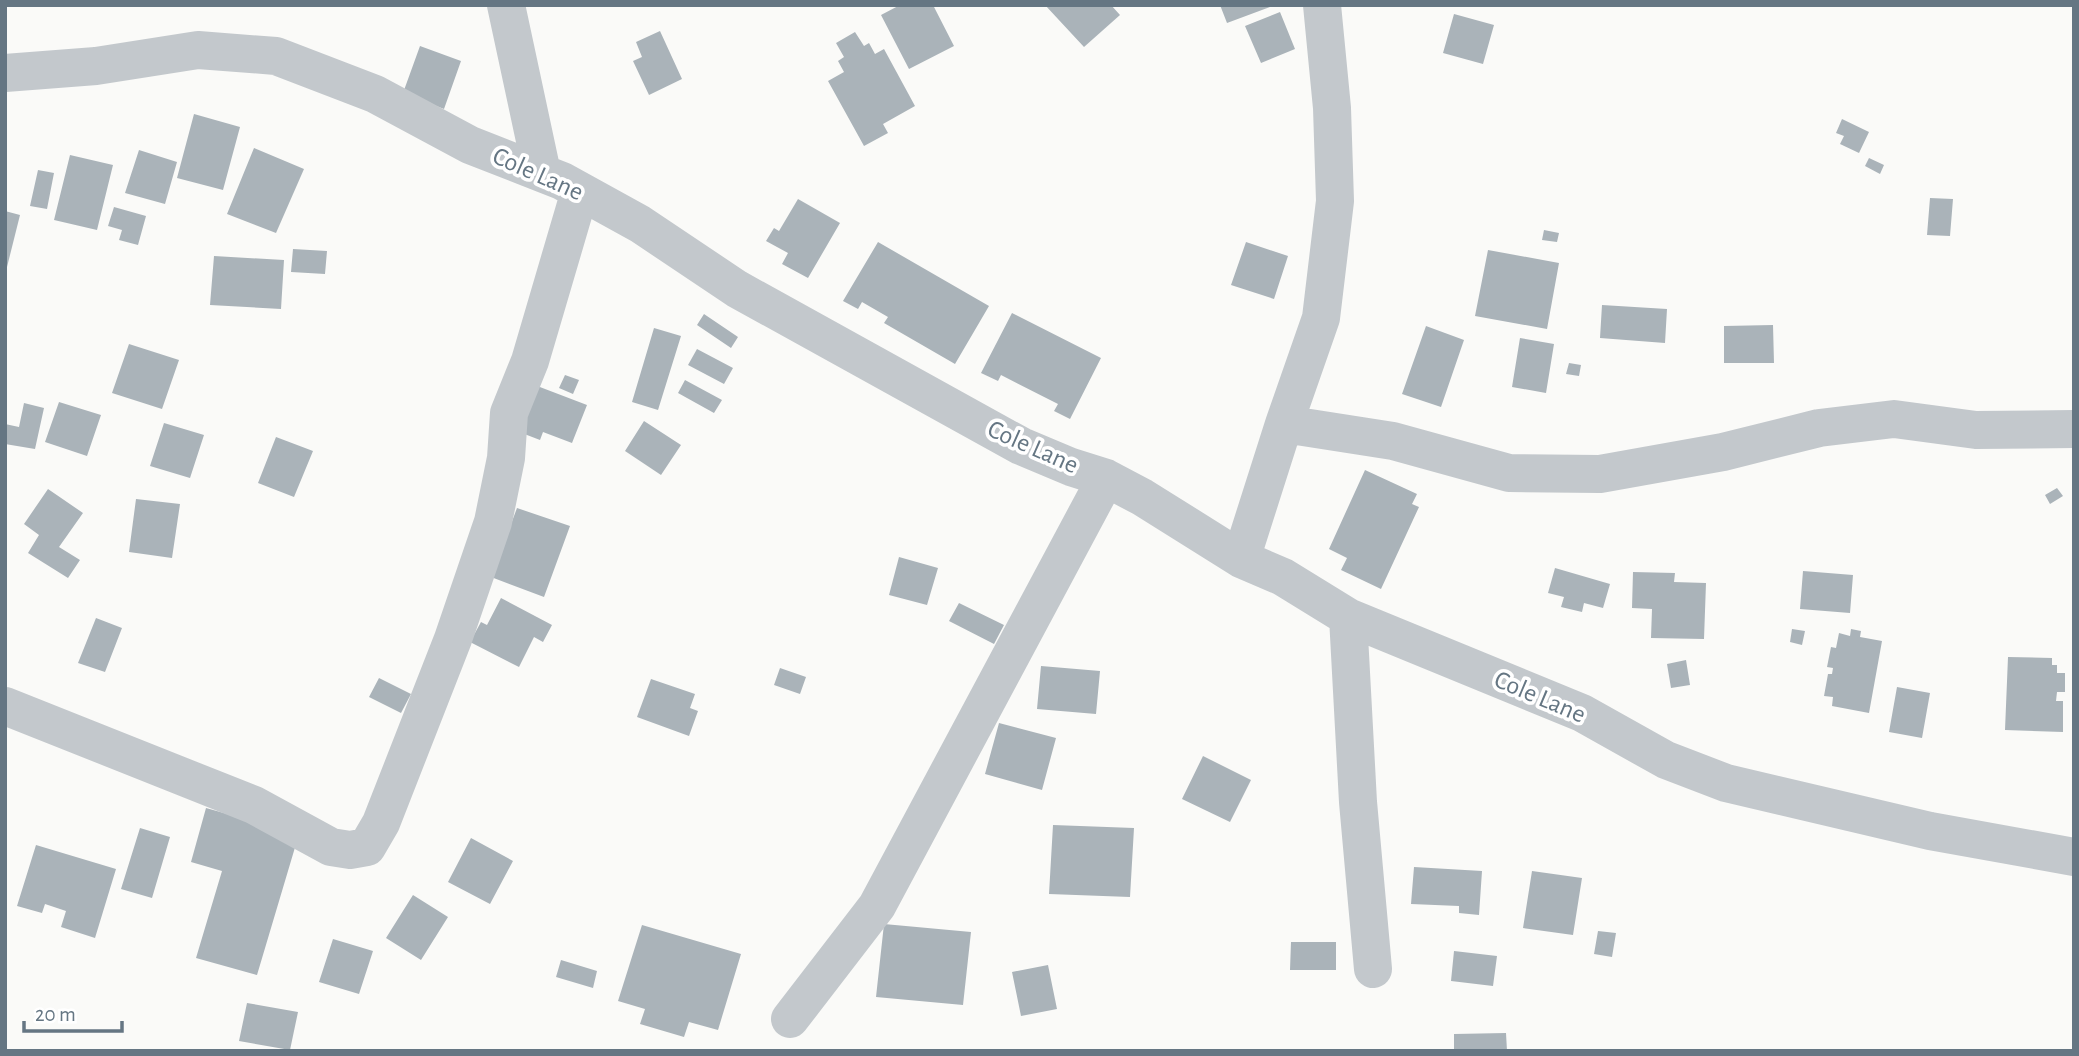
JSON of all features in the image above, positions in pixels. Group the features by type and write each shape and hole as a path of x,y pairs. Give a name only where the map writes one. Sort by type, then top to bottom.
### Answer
{"street":[{"path":"506,5 542,173"},
{"path":"1241,559 1321,318 1335,201 1332,108 1322,5"},
{"name":"Cole Lane","path":"5,73 96,66 198,50 275,56 375,94 470,145 580,191 640,224 737,289 1021,446 1106,478 1142,497 1241,559 1283,577 1348,617 1582,713 1666,760 1726,783 1930,831 2074,857"},
{"path":"5,706 254,804 331,847 350,850 367,847 381,823 439,676 493,522 506,458 509,414 530,361 580,191"},
{"path":"1284,424 1393,442 1509,473 1600,474 1723,452 1819,428 1894,419 1976,430 2074,429"},
{"path":"790,1018 877,906 1106,478"},
{"path":"1348,617 1358,802 1373,969"}],"building":[{"path":"900,5 933,5 954,46 909,69 881,15"},
{"path":"1045,5 1111,5 1120,15 1084,47"},
{"path":"1220,5 1273,5 1273,6 1227,23"},
{"path":"1280,12 1295,49 1261,63 1245,26"},
{"path":"1454,14 1494,25 1483,64 1443,53"},
{"path":"660,31 682,79 649,95 633,61 642,57 636,42"},
{"path":"855,32 864,46 869,43 875,54 884,49 915,106 883,124 888,133 864,146 828,81 844,72 838,61 844,57 836,43"},
{"path":"420,46 461,61 444,109 403,93"},
{"path":"194,114 240,127 223,190 177,178"},
{"path":"1842,119 1869,132 1859,153 1840,144 1844,136 1836,133"},
{"path":"254,148 304,169 276,233 227,214"},
{"path":"139,150 177,162 165,204 125,193"},
{"path":"70,155 113,165 97,230 54,220"},
{"path":"1869,158 1884,165 1880,174 1865,166"},
{"path":"38,170 54,173 47,209 30,206"},
{"path":"1930,198 1953,199 1950,236 1927,235"},
{"path":"798,199 840,223 808,278 782,264 788,253 766,241 774,228 779,231"},
{"path":"114,207 146,216 138,245 119,240 122,230 108,226"},
{"path":"5,211 20,215 6,271 5,271"},
{"path":"1544,230 1559,233 1557,242 1542,240"},
{"path":"878,242 989,306 955,364 884,323 888,317 862,302 858,309 843,301"},
{"path":"1246,242 1288,256 1274,299 1231,285"},
{"path":"293,249 327,251 325,274 291,272"},
{"path":"1488,250 1559,263 1547,329 1475,316"},
{"path":"214,256 284,260 281,309 210,305"},
{"path":"1602,305 1667,309 1665,343 1600,338"},
{"path":"1012,313 1101,358 1070,419 1054,411 1058,404 1001,375 998,381 981,373"},
{"path":"704,314 738,337 731,348 697,325"},
{"path":"1773,325 1774,363 1724,363 1724,326"},
{"path":"1426,326 1464,340 1441,407 1402,394"},
{"path":"654,328 681,336 658,410 632,402"},
{"path":"1520,338 1554,344 1546,393 1512,387"},
{"path":"129,344 179,360 162,409 112,393"},
{"path":"697,349 733,368 724,384 688,365"},
{"path":"1569,363 1581,365 1579,376 1566,374"},
{"path":"565,375 579,380 573,394 559,388"},
{"path":"685,380 722,400 714,413 678,393"},
{"path":"532,384 587,405 572,443 543,432 540,440 514,430"},
{"path":"59,402 101,415 87,456 45,442"},
{"path":"24,403 44,408 35,449 5,444 5,424 19,427"},
{"path":"644,421 681,445 661,475 625,451"},
{"path":"164,423 204,435 190,478 150,466"},
{"path":"276,437 313,451 294,497 258,483"},
{"path":"1365,470 1417,494 1412,504 1419,507 1381,589 1341,570 1347,558 1329,549"},
{"path":"2057,488 2063,496 2050,504 2045,495"},
{"path":"48,489 83,513 59,547 80,560 68,578 28,553 39,535 24,524"},
{"path":"136,499 180,504 172,558 129,552"},
{"path":"517,508 570,526 544,597 491,577"},
{"path":"899,557 938,568 927,605 889,595"},
{"path":"1555,568 1610,584 1603,608 1584,603 1582,612 1561,607 1564,597 1548,593"},
{"path":"1803,571 1853,575 1850,613 1800,609"},
{"path":"1633,572 1675,573 1674,582 1706,583 1704,639 1651,638 1652,609 1632,608"},
{"path":"501,598 552,625 543,642 534,637 519,667 470,642 481,622 487,625"},
{"path":"959,603 1004,625 994,644 949,621"},
{"path":"96,618 122,628 105,672 78,663"},
{"path":"1792,629 1805,631 1802,645 1790,642"},
{"path":"1851,629 1861,631 1860,637 1882,641 1869,713 1832,706 1833,697 1824,696 1828,674 1832,674 1833,668 1827,667 1831,647 1836,648 1839,633 1850,636"},
{"path":"2008,657 2052,658 2052,665 2057,665 2057,673 2065,673 2065,692 2057,692 2056,701 2063,701 2063,732 2005,730"},
{"path":"1686,660 1690,685 1671,688 1667,664"},
{"path":"1041,666 1100,671 1096,714 1037,709"},
{"path":"780,668 806,677 800,694 774,685"},
{"path":"379,678 411,694 401,713 369,697"},
{"path":"651,679 695,694 690,708 698,711 689,736 637,717"},
{"path":"1897,687 1930,693 1922,738 1889,732"},
{"path":"999,723 1056,738 1042,790 985,774"},
{"path":"1203,756 1251,780 1230,822 1182,799"},
{"path":"206,808 299,834 257,975 196,958 222,871 191,862"},
{"path":"1053,825 1134,828 1130,897 1049,894"},
{"path":"140,828 170,837 152,898 121,889"},
{"path":"471,838 513,861 490,904 448,882"},
{"path":"36,845 116,869 95,938 61,927 66,911 45,904 42,913 17,906"},
{"path":"1414,867 1482,871 1479,915 1459,913 1459,906 1411,904"},
{"path":"1532,871 1582,878 1573,935 1523,928"},
{"path":"413,895 448,917 421,960 386,938"},
{"path":"884,924 971,932 963,1005 876,997"},
{"path":"642,925 741,954 718,1030 689,1022 684,1037 640,1024 645,1009 618,1001"},
{"path":"1598,931 1616,933 1612,957 1594,954"},
{"path":"333,939 373,951 359,994 319,982"},
{"path":"1291,942 1336,942 1336,970 1290,970"},
{"path":"1454,951 1497,956 1493,986 1451,981"},
{"path":"561,960 597,971 593,988 556,977"},
{"path":"1048,965 1057,1009 1021,1016 1012,972"},
{"path":"247,1003 298,1012 290,1050 239,1041"},
{"path":"1506,1033 1507,1051 1454,1051 1454,1034"}]}
